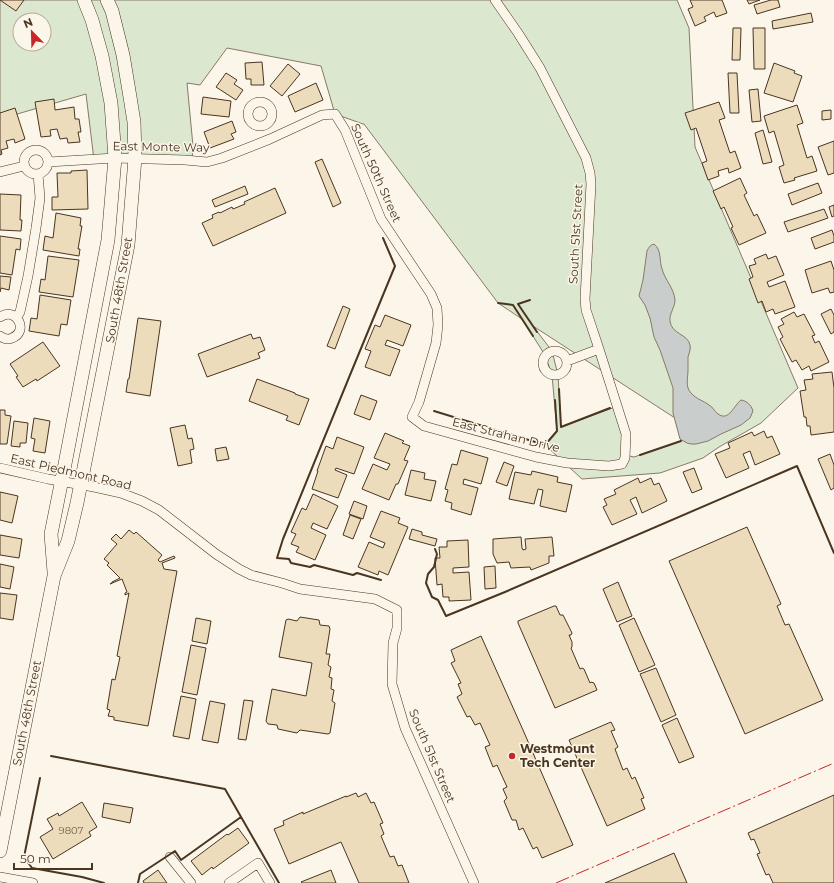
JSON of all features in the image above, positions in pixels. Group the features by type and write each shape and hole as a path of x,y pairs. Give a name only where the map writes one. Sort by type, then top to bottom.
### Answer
{"main road":[{"name":"South 48th Street","path":"54,576 51,534 108,240 115,158 110,103 102,56 92,20 84,0"},
{"name":"South 48th Street","path":"0,851 54,576 68,541 81,484 128,245 135,158 134,122 123,55 110,6"}],"street":[{"name":"South 51st Street","path":"495,0 540,68 586,158 591,184 585,299 586,310 600,349 626,434 625,458 622,464"},
{"name":"East Monte Way","path":"48,162 115,158 207,162 222,158 270,139 322,115 335,114"},
{"name":"South 50th Street","path":"335,114 345,130 381,219 431,294 437,308 438,325 436,343 419,402 412,417"},
{"path":"264,125 270,139"},
{"path":"32,150 40,150 46,155 48,162 45,170 38,174 31,174 24,166 24,158 28,152 32,150"},
{"path":"0,172 24,166"},
{"path":"16,317 20,312 36,228 40,198 38,174"},
{"path":"0,318 6,314 10,314 16,317 21,328 17,335 10,339 0,336"},
{"path":"567,361 600,349"},
{"name":"East Strahan Drive","path":"412,417 424,426 536,457 568,463 609,466 622,464"},
{"name":"East Piedmont Road","path":"0,468 32,476 81,484 121,493 142,501 159,510 216,554 251,575 300,589 375,600 397,610"},
{"name":"South 51st Street","path":"397,610 397,628 393,643 392,684 405,728 474,883"},
{"path":"170,857 191,883"},
{"path":"229,883 258,863 270,883"},
{"path":"0,877 33,883"}],"green space":[{"path":"0,0 677,0 689,28 695,147 798,388 761,423 703,458 660,473 582,479 545,445 557,431 552,375 545,355 522,319 498,303 364,124 335,114 321,66 227,48 200,85 187,83 193,146 192,160 94,160 86,94 0,119","holes":["533,326 675,418 681,441 634,457 625,455 618,406 561,427 558,375 552,351"]}],"shaded area":[{"path":"654,244 657,246 663,273 671,288 675,300 670,318 671,325 673,329 689,341 690,345 687,382 689,391 722,416 725,416 731,412 741,400 745,401 753,411 750,418 741,425 708,441 696,444 687,443 680,439 673,413 673,388 654,337 650,318 645,305 639,296 647,251 650,246"}],"building":[{"path":"0,0 24,0 16,11"},
{"path":"690,0 722,0 727,13 716,17 714,12 704,17 706,21 695,26 688,9 693,7"},
{"path":"747,0 760,0 749,4"},
{"path":"771,0 778,0 780,7 757,14 754,5"},
{"path":"811,13 813,22 773,29 772,21"},
{"path":"733,28 741,28 740,60 732,60"},
{"path":"753,28 765,28 765,69 754,69"},
{"path":"262,62 264,85 251,85 251,79 246,79 245,63"},
{"path":"774,63 795,71 794,73 802,76 793,102 764,93"},
{"path":"288,64 300,74 282,96 270,86"},
{"path":"226,73 237,80 234,84 243,90 236,100 216,87"},
{"path":"728,73 737,73 739,113 730,113"},
{"path":"316,83 323,100 295,112 288,96"},
{"path":"758,89 761,121 752,122 749,90"},
{"path":"203,97 231,101 229,117 201,114"},
{"path":"54,99 55,110 74,107 75,119 79,119 81,132 78,132 80,142 68,143 67,138 60,139 57,129 50,130 51,136 41,137 35,102"},
{"path":"719,102 725,118 719,120 730,153 735,151 741,168 729,173 728,168 718,171 719,176 708,180 702,163 707,161 696,128 691,130 685,113"},
{"path":"797,105 803,123 797,125 807,158 812,156 817,171 794,178 795,180 784,183 779,167 784,165 774,131 769,133 764,116"},
{"path":"15,108 25,139 15,143 14,139 6,141 8,148 1,150 2,154 0,155 0,113"},
{"path":"831,110 831,119 822,120 822,111"},
{"path":"232,121 236,132 231,134 234,139 210,148 204,132"},
{"path":"763,130 772,162 763,164 755,133"},
{"path":"834,141 834,173 828,175 818,147"},
{"path":"322,159 341,203 333,207 315,162"},
{"path":"87,170 88,209 52,210 52,197 58,197 57,173 71,173 71,171"},
{"path":"740,178 747,193 744,195 754,216 757,214 766,233 739,245 724,207 721,209 713,191"},
{"path":"818,183 822,193 792,205 788,194"},
{"path":"245,186 248,194 215,207 212,200"},
{"path":"275,188 286,213 213,246 202,223 213,218 212,215 232,207 233,209 245,204 244,202"},
{"path":"0,194 21,195 21,231 0,230"},
{"path":"834,205 834,216 832,217 829,207"},
{"path":"824,209 828,218 788,232 784,222"},
{"path":"56,213 81,218 80,226 82,226 78,249 80,249 79,256 43,250 45,236 53,238"},
{"path":"832,230 834,242 815,249 811,238"},
{"path":"0,236 21,239 20,250 16,249 12,275 0,273"},
{"path":"766,254 768,259 776,256 784,275 767,282 769,287 785,281 795,307 775,314 773,309 766,312 762,301 758,303 749,279 753,277 749,266 756,264 754,259"},
{"path":"48,256 79,260 73,297 39,292 41,279 45,280"},
{"path":"831,261 834,270 834,292 830,293 828,288 812,293 805,270"},
{"path":"0,276 11,277 9,290 1,288 0,292"},
{"path":"40,295 71,300 67,325 61,324 59,336 29,331 31,318 37,319"},
{"path":"343,306 350,309 335,349 327,346"},
{"path":"831,309 834,315 834,332 831,334 821,314"},
{"path":"794,312 797,317 804,314 815,335 812,336 815,343 819,341 829,362 811,371 809,366 802,370 796,360 792,362 780,339 783,337 778,327 784,324 781,319"},
{"path":"385,315 411,325 403,346 387,340 385,345 400,350 390,376 365,367 371,351 365,349 375,325 380,327"},
{"path":"138,318 161,321 150,396 126,392"},
{"path":"251,334 253,339 260,337 265,350 258,353 260,358 207,377 198,354"},
{"path":"43,342 60,366 37,381 36,379 23,387 10,364"},
{"path":"832,372 834,388 834,432 811,435 810,426 807,426 806,417 804,417 800,391 806,390 804,380 813,379 812,374"},
{"path":"257,379 309,399 299,425 286,420 288,416 249,401"},
{"path":"361,395 377,401 370,420 354,414"},
{"path":"0,410 5,410 5,415 11,416 7,444 0,444"},
{"path":"34,418 50,421 45,453 33,451 35,439 31,438"},
{"path":"14,421 28,423 26,443 20,443 20,447 11,446"},
{"path":"185,425 188,439 192,438 194,449 190,450 192,463 178,466 170,428"},
{"path":"764,431 767,438 772,436 780,454 755,465 750,451 743,454 749,468 726,478 715,454 730,448 728,443 752,432 754,436"},
{"path":"385,433 404,441 402,443 410,446 404,460 408,461 389,500 362,489 373,464 387,470 390,464 374,458"},
{"path":"337,437 364,447 354,474 336,468 335,470 347,475 338,498 312,489 326,446 333,449"},
{"path":"226,447 229,459 217,461 215,449"},
{"path":"461,450 488,458 481,484 464,479 463,484 478,488 471,515 451,509 452,503 445,501 448,490 445,489 452,464 457,465"},
{"path":"830,454 834,465 834,488 831,490 818,459"},
{"path":"504,462 514,466 507,486 496,482"},
{"path":"694,468 702,489 692,493 683,472"},
{"path":"411,470 425,473 424,479 436,481 431,501 405,495"},
{"path":"532,471 558,477 557,482 572,485 566,512 540,506 543,490 538,489 534,504 509,499 515,472 531,475"},
{"path":"638,478 640,483 651,478 654,485 659,483 667,501 642,513 636,497 630,500 637,514 612,525 603,507 607,505 604,499 616,494 614,490"},
{"path":"0,492 18,496 12,523 0,520"},
{"path":"313,494 338,506 327,529 313,523 311,528 326,535 315,560 296,552 299,547 291,544 296,534 291,532 302,508 306,510"},
{"path":"354,501 367,506 363,519 349,514"},
{"path":"381,511 400,518 398,523 408,527 388,575 379,571 378,575 358,567 369,542 383,548 385,543 370,537"},
{"path":"350,515 361,519 353,539 343,535"},
{"path":"747,527 781,604 777,606 785,625 789,624 823,700 745,734 669,561"},
{"path":"412,529 422,532 422,535 437,539 435,546 409,539"},
{"path":"129,530 134,534 136,532 162,555 158,560 160,562 174,556 175,558 162,563 164,569 177,571 148,726 114,720 114,717 108,716 110,710 107,709 112,679 115,680 120,657 117,656 129,593 125,595 127,592 122,579 110,584 120,578 107,565 109,563 104,559 117,544 111,539 116,534 121,539"},
{"path":"0,535 22,539 19,558 0,555"},
{"path":"521,537 523,550 526,549 525,539 552,537 554,556 549,556 549,563 531,570 530,567 511,568 509,562 497,563 493,554 493,539"},
{"path":"468,540 469,567 453,568 453,573 469,572 471,600 449,601 449,597 443,597 442,584 437,585 435,558 440,558 439,547 447,547 447,541"},
{"path":"0,564 14,567 10,589 0,587"},
{"path":"495,566 496,588 485,589 484,567"},
{"path":"618,582 632,616 617,622 603,589"},
{"path":"0,593 17,595 13,620 0,618"},
{"name":"Westmount Tech Center","path":"556,606 560,615 563,615 572,633 569,635 572,642 571,648 580,669 584,669 590,683 594,683 597,690 555,708 518,623 518,621"},
{"path":"300,617 319,620 320,625 329,626 330,629 326,654 330,654 328,665 331,667 329,677 332,678 331,689 334,690 332,701 335,703 330,733 328,734 300,730 297,733 278,729 277,725 268,724 266,721 272,689 306,696 312,663 279,657 286,620 297,621"},
{"path":"196,618 211,621 207,644 192,641"},
{"path":"634,618 655,665 639,672 619,625"},
{"name":"Westmount Tech Center","path":"481,636 573,845 542,858 537,847 533,849 523,828 519,830 516,820 512,820 504,801 507,798 503,789 507,787 497,765 493,767 485,747 490,745 480,723 475,725 470,716 467,717 457,697 462,694 458,684 461,683 451,663 455,661 451,650"},
{"path":"191,645 206,648 197,695 182,692"},
{"path":"656,668 676,715 661,722 640,674"},
{"path":"181,696 196,699 189,739 173,736"},
{"path":"244,700 253,701 246,740 238,739"},
{"path":"210,701 225,704 218,743 202,740"},
{"path":"677,718 694,757 679,763 662,725"},
{"name":"Westmount Tech Center","path":"611,722 615,730 611,731 618,747 615,749 623,770 627,768 632,779 635,777 644,798 641,799 645,809 607,826 569,740"},
{"path":"356,793 358,797 366,793 371,803 374,802 383,823 380,824 384,834 381,836 390,857 394,856 398,866 402,865 409,883 359,883 341,842 289,864 274,829 284,825 283,821 303,812 303,814"},
{"path":"834,795 834,883 773,883 769,874 766,875 757,854 760,853 754,839 751,840 748,833"},
{"path":"82,802 97,827 89,832 91,836 53,859 40,837 53,829 47,819 58,813 59,816"},
{"path":"104,803 133,808 130,823 102,817"},
{"path":"238,828 249,843 213,869 212,867 202,875 191,861 227,834 228,835"},
{"path":"674,853 687,883 605,883"},
{"path":"158,870 167,883 144,883 143,881"},
{"path":"331,870 336,883 301,882"}],"wall":[{"path":"381,580 357,573 353,575 314,565 310,567 291,563 289,559 277,558 283,539 395,266 383,238"},
{"path":"530,300 518,304 537,332"},
{"path":"498,303 513,305 533,336"},
{"path":"559,389 561,427 610,408"},
{"path":"434,411 545,445 557,431 555,400"},
{"path":"640,455 681,441"},
{"path":"435,549 437,554 434,567 428,574 426,583 432,597 438,600 446,616 797,466 834,553"},
{"path":"51,756 225,789 279,883"},
{"path":"40,778 24,857 32,868 82,877 104,883"},
{"path":"138,883 140,874 175,851 181,860 241,817"}],"power":[{"path":"556,883 834,763"}],"place":[{"name":"Westmount Tech Center","path":"512,756"}]}
